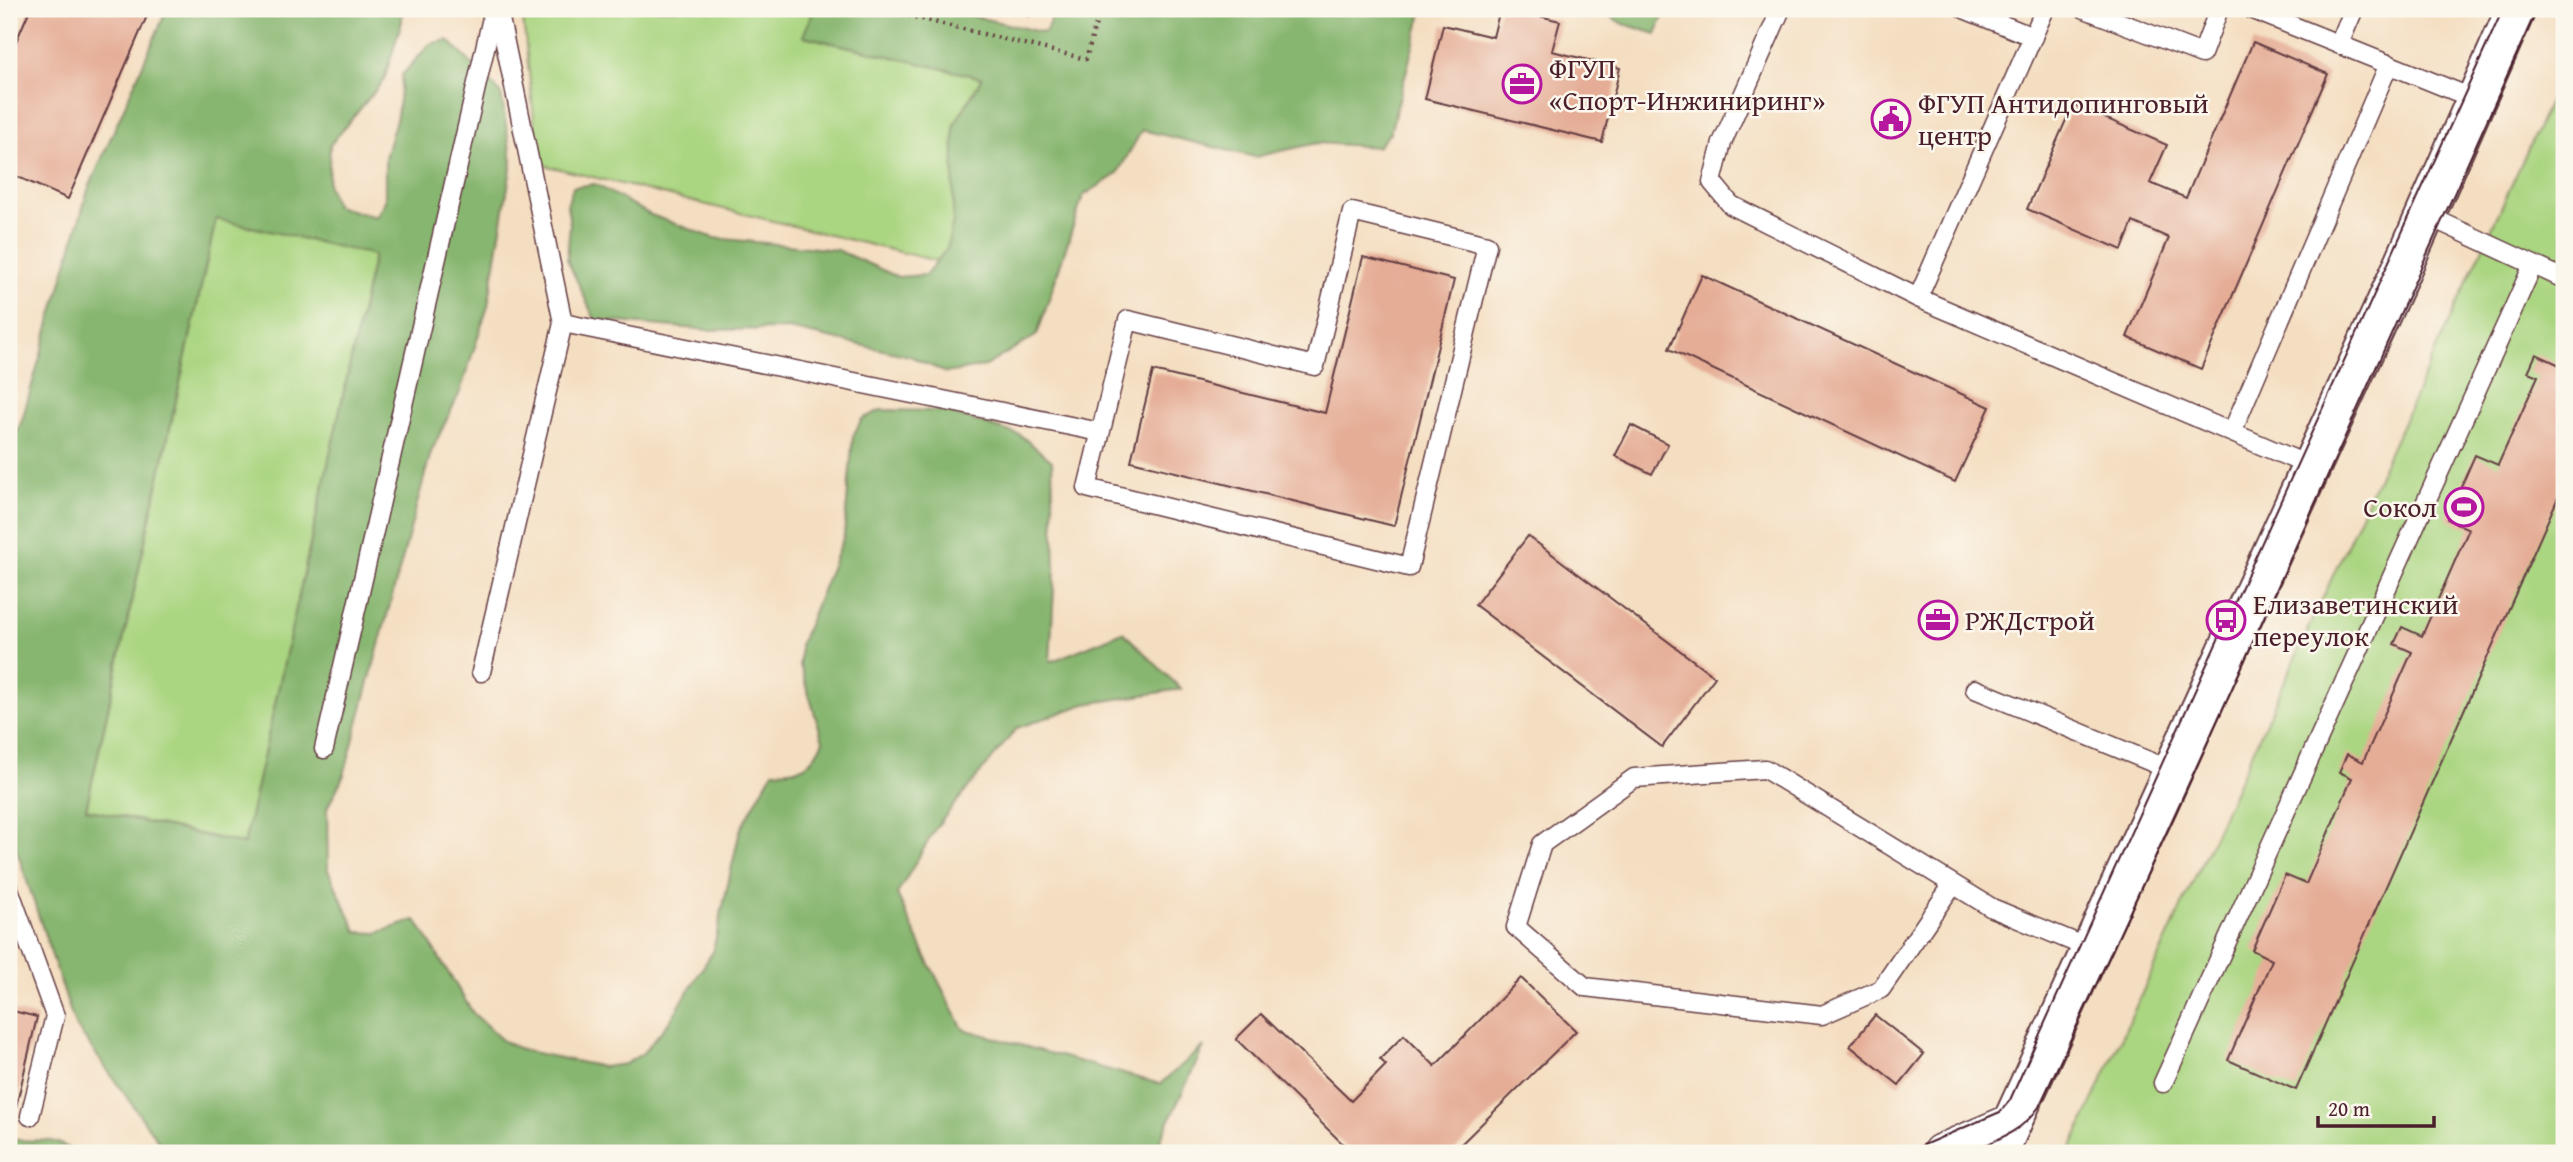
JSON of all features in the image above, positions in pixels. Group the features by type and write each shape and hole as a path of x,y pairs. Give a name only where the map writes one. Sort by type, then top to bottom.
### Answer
{"street":[{"path":"1941,1153 2004,1138 2312,467 2516,9"}],"lane":[{"path":"481,672 563,323 496,9"},
{"path":"324,749 496,9"},
{"path":"1781,9 1722,143 1713,182 1731,205 1918,298 2312,467"},
{"path":"1964,9 2032,37"},
{"path":"1918,298 2045,9"},
{"path":"2085,9 2202,54 2219,9"},
{"path":"2251,9 2476,100"},
{"path":"2339,44 2354,9"},
{"path":"2232,432 2389,64"},
{"path":"1352,212 1487,245 1409,567 1087,488 1100,432 1128,320 1315,366 1352,212"},
{"path":"2426,215 2564,279"},
{"path":"2163,1083 2533,265"},
{"path":"563,323 1100,432"},
{"path":"1975,689 2173,771"},
{"path":"1952,884 1881,989 1822,1015 1585,986 1516,926 1542,844 1634,778 1765,769 1992,908 2091,949"},
{"path":"9,889 55,1016 30,1116"}],"path":[{"path":"881,9 1086,59 1100,9"}],"green space":[{"path":"167,9 402,9 402,21 384,80 330,145 328,186 336,206 376,217 385,201 385,158 397,116 402,75 430,44 448,40 501,93 512,162 488,306 460,392 431,452 344,775 327,808 328,870 357,932 377,933 416,920 473,1013 503,1041 522,1050 603,1067 625,1064 643,1053 670,1021 713,951 740,830 773,771 792,770 809,763 823,741 800,665 800,645 844,536 853,436 862,419 881,410 943,411 1020,435 1052,461 1055,569 1050,662 1123,632 1181,689 1085,704 1017,728 937,826 897,894 963,1029 1160,1084 1204,1046 1154,1153 167,1153 75,1025 9,827 9,453 22,420 88,190","holes":["216,219 374,255 244,844 86,809"]},
{"path":"522,9 810,9 1012,58 961,267 539,164"},
{"path":"814,9 943,9 1045,33 1055,9 1423,9 1390,133 1377,147 1317,143 1255,157 1142,130 1117,174 1083,196 1037,335 985,366 946,373 910,356 789,329 708,330 595,320 567,259 570,224 567,205 573,187 595,184 651,215 714,238 837,250 898,277 925,275 947,249 953,222 954,125 982,78 803,36"},
{"path":"1600,9 1666,9 1656,34 1621,23"},
{"name":"Сокол","path":"2564,70 2564,1153 2069,1153"},
{"path":"216,219 374,254 245,844 86,809"},
{"path":"9,1139 51,1141 75,1153 9,1153"}],"building":[{"path":"30,9 150,9 68,199 9,173 9,58"},
{"path":"1006,9 1031,9 1029,16"},
{"name":"ФГУП «Спорт-Инжиниринг»","path":"1500,9 1511,9 1560,21 1552,51 1620,68 1602,142 1425,99 1443,25 1493,37"},
{"path":"2253,42 2328,74 2201,369 2127,337 2169,238 2133,222 2122,250 2027,209 2073,104 2167,145 2150,183 2186,198"},
{"path":"1363,257 1454,280 1394,526 1131,461 1153,371 1325,413"},
{"path":"1702,275 1990,407 1955,482 1669,349"},
{"path":"2536,354 2564,367 2564,484 2296,1090 2228,1060 2272,960 2252,950 2285,875 2306,884 2352,778 2339,772 2347,754 2363,762 2412,652 2394,644 2402,627 2422,636 2469,529 2447,519 2475,455 2498,465 2538,376 2528,372"},
{"path":"1631,425 1668,444 1652,474 1615,456"},
{"path":"1528,536 1715,677 1662,747 1475,605"},
{"path":"1521,978 1576,1031 1452,1153 1352,1153 1236,1039 1261,1014 1351,1101 1386,1065 1380,1059 1404,1035 1435,1066"},
{"path":"9,1010 37,1017 16,1107 9,1105"},
{"path":"1875,1015 1924,1054 1899,1085 1850,1046"}],"tram line":[{"path":"1905,1153 2000,1112 2010,1100 2503,9"},
{"path":"1967,1153 2015,1130 2039,1107 2177,811 2537,9"}],"place":[{"name":"ФГУП «Спорт-Инжиниринг»","path":"1522,84"},
{"name":"ФГУП Антидопинговый центр","path":"1891,119"},
{"name":"Сокол","path":"2464,507"},
{"name":"РЖДстрой","path":"1938,620"},
{"name":"Елизаветинский переулок","path":"2226,620"}]}
